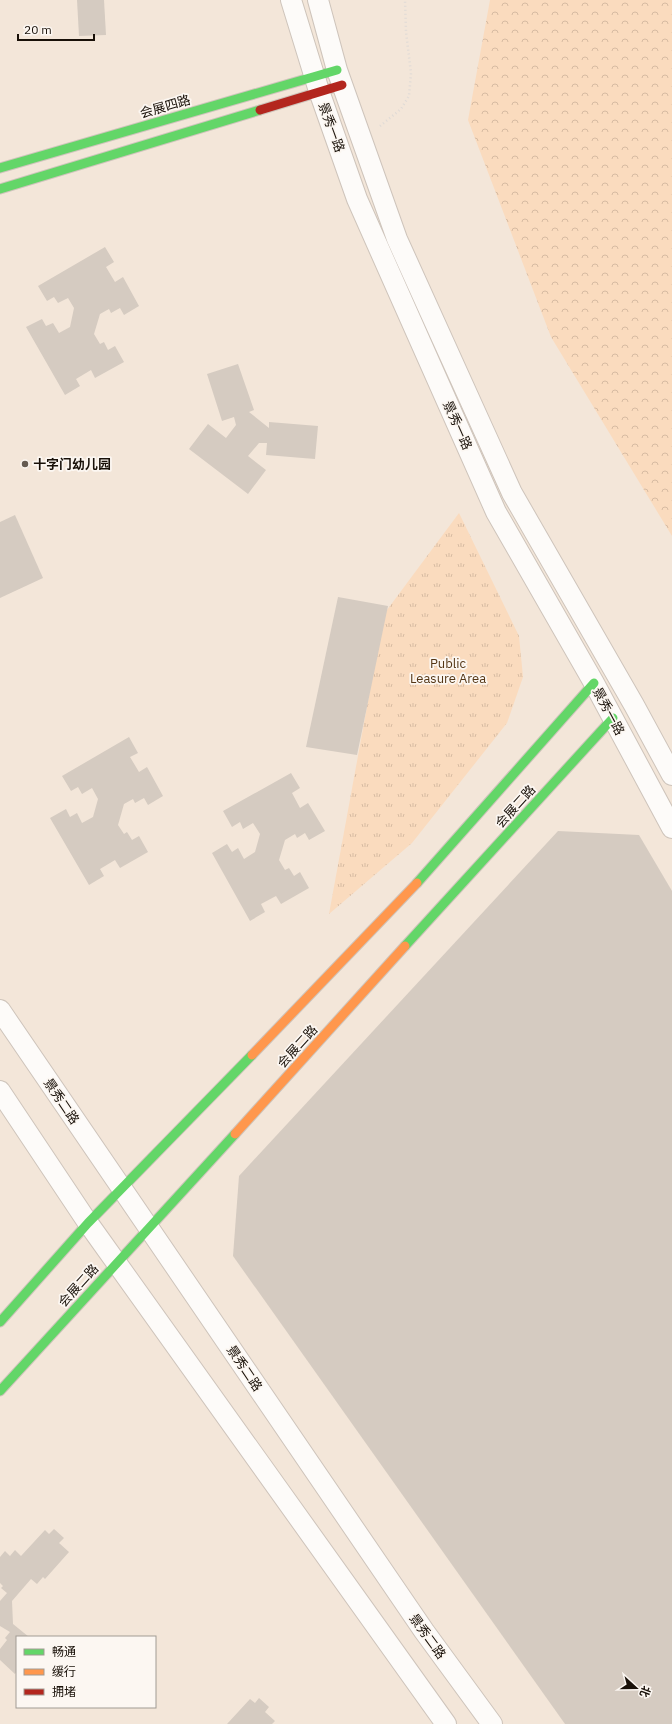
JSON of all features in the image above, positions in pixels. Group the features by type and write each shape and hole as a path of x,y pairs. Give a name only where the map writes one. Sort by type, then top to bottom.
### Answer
{"main road":[{"path":"317,84 339,78"},
{"name":"会展四路","path":"0,168 339,78"},
{"name":"会展四路","path":"0,189 317,84"},
{"name":"会展二路","path":"0,1322 88,1223 395,908 594,682"},
{"name":"会展二路","path":"0,1391 613,718"}],"street":[{"name":"景秀一路","path":"291,0 317,84 358,198 496,512 594,682 672,828"},
{"name":"景秀一路","path":"318,0 339,78 397,239 512,492 634,704 672,775"},
{"name":"景秀二路","path":"0,1010 424,1631 492,1724"},
{"path":"0,1091 116,1263 446,1724"}],"path":[{"path":"361,138 388,120 401,109 409,96 411,73 406,32 405,0"}],"green space":[{"path":"490,0 672,0 672,536 551,337 468,120"},
{"name":"Public Leasure Area","path":"459,513 519,636 523,677 507,723 412,843 329,914 384,614"}],"building":[{"path":"77,0 104,0 106,35 79,36"},
{"path":"105,247 114,262 106,267 115,282 123,277 139,306 124,315 120,308 111,313 109,309 100,314 94,334 100,344 104,342 108,350 115,346 124,362 95,378 91,370 76,379 80,386 65,395 26,327 42,319 46,326 53,323 59,333 70,327 74,308 68,298 58,303 54,297 47,301 38,286"},
{"path":"238,364 254,410 249,412 269,428 269,422 318,426 315,459 266,455 267,443 259,443 248,456 266,470 248,494 189,449 208,424 226,438 236,425 234,417 222,421 207,374"},
{"path":"15,515 43,578 0,598 0,522"},
{"path":"338,597 388,606 357,755 306,747"},
{"path":"129,737 138,753 130,757 139,772 147,767 163,796 148,805 144,798 135,803 133,799 124,804 118,825 124,834 127,832 132,840 139,836 148,852 120,868 115,860 100,869 104,876 89,885 50,818 66,809 70,817 77,813 82,823 93,817 98,799 92,788 82,794 78,787 71,791 62,776"},
{"path":"291,773 300,788 292,793 300,808 308,803 325,831 309,840 305,833 297,838 295,834 285,840 279,860 285,870 289,868 294,876 300,872 309,888 281,904 276,896 261,904 265,912 250,921 212,853 227,844 232,852 238,848 244,859 255,852 260,834 253,823 243,829 240,822 232,827 223,811"},
{"path":"558,831 639,835 672,891 672,1724 565,1724 233,1256 239,1176"},
{"path":"54,1529 64,1538 59,1543 69,1552 45,1579 43,1577 37,1584 31,1579 12,1601 13,1624 28,1636 16,1636 15,1674 0,1660 0,1649 7,1640 5,1638 10,1632 0,1626 0,1601 7,1593 1,1588 3,1586 0,1583 0,1557 5,1551 10,1556 15,1550 21,1556 45,1530 49,1534"},
{"path":"259,1698 269,1707 265,1712 275,1721 272,1724 227,1724 250,1699 255,1703"}],"traffic: fast":[{"path":"0,168 337,70"},
{"path":"0,189 260,110"},
{"path":"417,883 594,683"},
{"path":"405,946 613,718"},
{"path":"0,1322 88,1223 252,1055"},
{"path":"0,1391 235,1134"}],"traffic: slow":[{"path":"252,1055 417,883"},
{"path":"235,1134 405,946"}],"traffic: jam":[{"path":"260,110 342,85"}],"place":[{"name":"十字门幼儿园","path":"25,464"}]}
